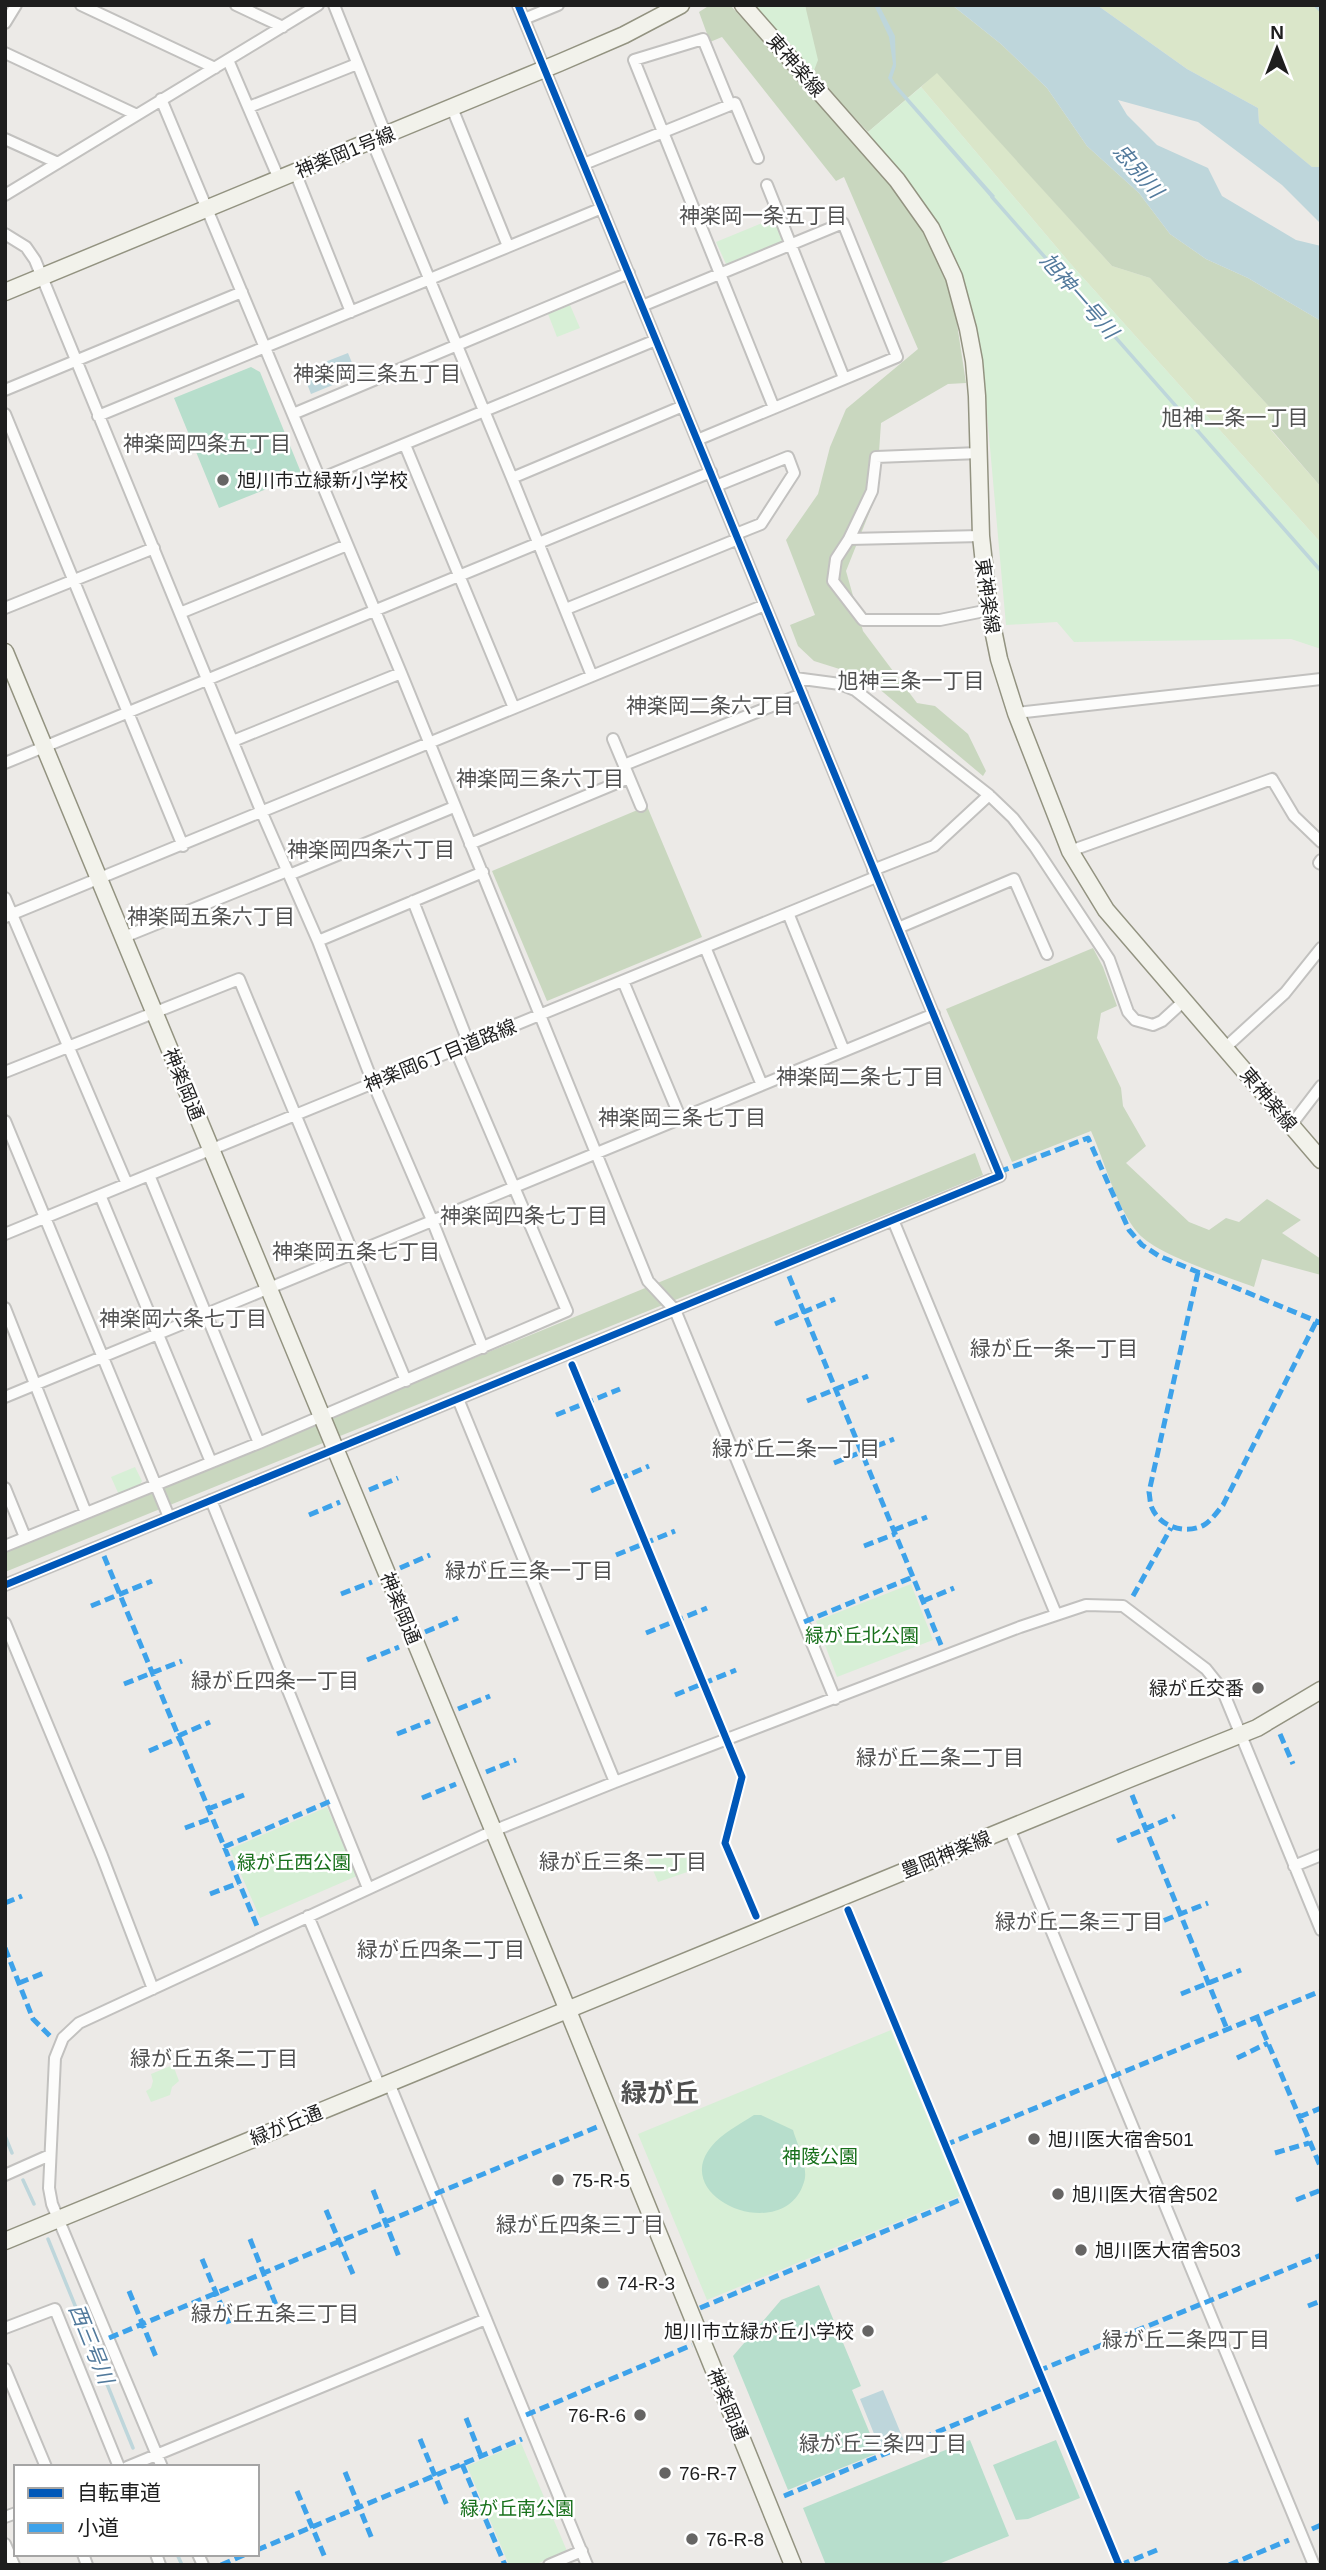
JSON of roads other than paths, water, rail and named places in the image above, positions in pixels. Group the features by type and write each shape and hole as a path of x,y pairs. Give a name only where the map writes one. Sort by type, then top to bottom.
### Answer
{"street":[{"path":"5,23 16,5"},
{"path":"81,5 215,68"},
{"path":"236,5 283,27"},
{"path":"5,195 318,5"},
{"path":"334,5 357,64 379,138 429,279 592,676"},
{"path":"5,1585 1000,1176 518,5"},
{"path":"524,19 558,5"},
{"name":"神楽岡1号線","path":"5,292 624,35 681,5"},
{"name":"東神楽線","path":"743,5 897,180 931,228 954,277 968,329 977,396 981,536 989,610 999,659 1016,713 1070,850 1106,910 1321,1160"},
{"path":"730,105 703,39 634,60 774,408"},
{"path":"5,54 135,114"},
{"path":"228,60 279,179"},
{"path":"249,107 357,64"},
{"path":"161,99 483,872 648,1281 675,1310 835,1699"},
{"path":"584,164 735,103 758,158"},
{"path":"452,108 508,246"},
{"path":"5,139 58,163"},
{"path":"295,172 351,312"},
{"path":"767,185 844,378"},
{"path":"98,416 602,208"},
{"path":"642,306 843,223 897,357 697,440"},
{"path":"5,234 31,253 318,942 373,1083 483,1348"},
{"path":"293,414 629,273"},
{"path":"5,390 242,292"},
{"path":"320,480 656,340"},
{"path":"512,478 683,406"},
{"path":"5,414 183,846"},
{"path":"405,444 514,708"},
{"path":"979,453 876,457 872,491 849,539 836,559 832,581 863,620 940,620 989,610"},
{"path":"566,609 737,537 761,524 794,473 788,457 716,486"},
{"path":"5,763 711,472"},
{"path":"849,539 981,536"},
{"path":"180,613 347,545"},
{"path":"5,608 154,548"},
{"path":"9,915 183,846 765,605"},
{"name":"神楽岡通","path":"5,652 567,2009 793,2565"},
{"path":"233,741 401,673"},
{"path":"795,678 840,684 855,690 989,795 1013,818 1109,959 1128,1012 1135,1020 1153,1025 1163,1021 1185,1000"},
{"path":"1016,713 1321,678"},
{"path":"624,765 802,694"},
{"path":"613,739 641,806"},
{"path":"470,844 629,778"},
{"path":"1070,850 1272,779 1294,816 1321,842"},
{"name":"神楽岡6丁目道路線","path":"5,1234 788,913 934,846 989,795"},
{"path":"124,937 454,807"},
{"path":"318,942 483,872"},
{"path":"898,928 1014,879 1047,954"},
{"path":"5,898 9,915 127,1184"},
{"path":"413,901 469,1044"},
{"path":"788,913 844,1051"},
{"path":"705,947 762,1085"},
{"path":"1226,1047 1284,993 1321,948"},
{"path":"5,1072 239,979 406,1381"},
{"path":"623,981 680,1117"},
{"path":"5,1397 934,1014"},
{"path":"5,1546 259,1443 567,1311 455,1049"},
{"path":"1289,1124 1321,1086"},
{"path":"5,1121 169,1517"},
{"path":"149,1175 259,1443"},
{"path":"100,1195 211,1462"},
{"path":"893,1220 1056,1614"},
{"path":"5,1308 86,1513"},
{"path":"458,1399 615,1782"},
{"path":"5,1488 25,1537"},
{"path":"211,1500 368,1888"},
{"path":"161,2465 58,2219 49,2188 55,2058 63,2038 79,2023 368,1888 493,1831 615,1782 1056,1614 1086,1605 1123,1606 1206,1669 1222,1689 1321,1930"},
{"path":"5,1623 102,1856 153,1989"},
{"name":"豊岡神楽線","path":"567,2009 1240,1735 1277,1717 1321,1690"},
{"path":"1009,1828 1314,2565"},
{"path":"1294,1866 1321,1855"},
{"path":"308,1916 486,2319 587,2565"},
{"name":"緑が丘通","path":"5,2241 567,2009"},
{"path":"5,2175 50,2155"},
{"path":"5,2328 55,2309 118,2465"},
{"path":"132,2465 486,2319"},
{"path":"5,2369 45,2465"},
{"path":"5,2544 14,2565"},
{"path":"550,2565 582,2552"}],"water":[{"path":"874,5 879,5 895,36 896,66 892,78 895,83 995,196 992,199 888,78 893,64 889,37"},
{"name":"忠別川","path":"952,5 1097,5 1187,69 1258,108 1259,123 1312,167 1321,167 1321,224 1282,185 1198,122 1118,100 1127,115 1157,145 1208,168 1222,196 1296,240 1321,246 1321,321 1248,278 1206,259 1170,234 1139,193 1087,146 1047,88 1001,44"},
{"path":"348,353 357,375 311,394 302,371"},
{"path":"883,2390 904,2441 881,2451 860,2399"}],"waterway":[{"path":"1315,5 1321,11"},
{"name":"旭神一号川","path":"992,197 1321,571"},
{"name":"西三号川","path":"5,2136 12,2153"},
{"name":"西三号川","path":"23,2180 34,2204"},
{"name":"西三号川","path":"48,2239 133,2448"},
{"name":"西三号川","path":"178,2556 182,2565"}],"place":[{"name":"旭川市立緑新小学校","path":"223,480"},
{"name":"緑が丘交番","path":"1258,1688"},
{"name":"旭川医大宿舎501","path":"1034,2139"},
{"name":"75-R-5","path":"558,2180"},
{"name":"旭川医大宿舎502","path":"1058,2194"},
{"name":"旭川医大宿舎503","path":"1081,2250"},
{"name":"74-R-3","path":"603,2283"},
{"name":"旭川市立緑が丘小学校","path":"868,2331"},
{"name":"76-R-6","path":"640,2415"},
{"name":"76-R-7","path":"665,2473"},
{"name":"76-R-8","path":"692,2539"}],"district":[{"name":"神楽岡一条五丁目","path":"763,216"},
{"name":"神楽岡三条五丁目","path":"377,374"},
{"name":"旭神二条一丁目","path":"1235,418"},
{"name":"神楽岡四条五丁目","path":"207,444"},
{"name":"旭神三条一丁目","path":"911,681"},
{"name":"神楽岡二条六丁目","path":"710,706"},
{"name":"神楽岡三条六丁目","path":"540,779"},
{"name":"神楽岡四条六丁目","path":"371,850"},
{"name":"神楽岡五条六丁目","path":"211,917"},
{"name":"神楽岡二条七丁目","path":"860,1077"},
{"name":"神楽岡三条七丁目","path":"682,1118"},
{"name":"神楽岡四条七丁目","path":"524,1216"},
{"name":"神楽岡五条七丁目","path":"356,1252"},
{"name":"神楽岡六条七丁目","path":"183,1319"},
{"name":"緑が丘一条一丁目","path":"1054,1349"},
{"name":"緑が丘二条一丁目","path":"796,1449"},
{"name":"緑が丘三条一丁目","path":"529,1571"},
{"name":"緑が丘四条一丁目","path":"275,1681"},
{"name":"緑が丘二条二丁目","path":"940,1758"},
{"name":"緑が丘三条二丁目","path":"623,1862"},
{"name":"緑が丘二条三丁目","path":"1079,1922"},
{"name":"緑が丘四条二丁目","path":"441,1950"},
{"name":"緑が丘五条二丁目","path":"214,2059"},
{"name":"緑が丘","path":"660,2093"},
{"name":"緑が丘四条三丁目","path":"580,2225"},
{"name":"緑が丘五条三丁目","path":"275,2314"},
{"name":"緑が丘二条四丁目","path":"1186,2340"},
{"name":"緑が丘三条四丁目","path":"883,2444"}],"park label":[{"name":"緑が丘北公園","path":"862,1635"},
{"name":"緑が丘西公園","path":"294,1862"},
{"name":"神陵公園","path":"820,2156"},
{"name":"緑が丘南公園","path":"517,2508"}]}
